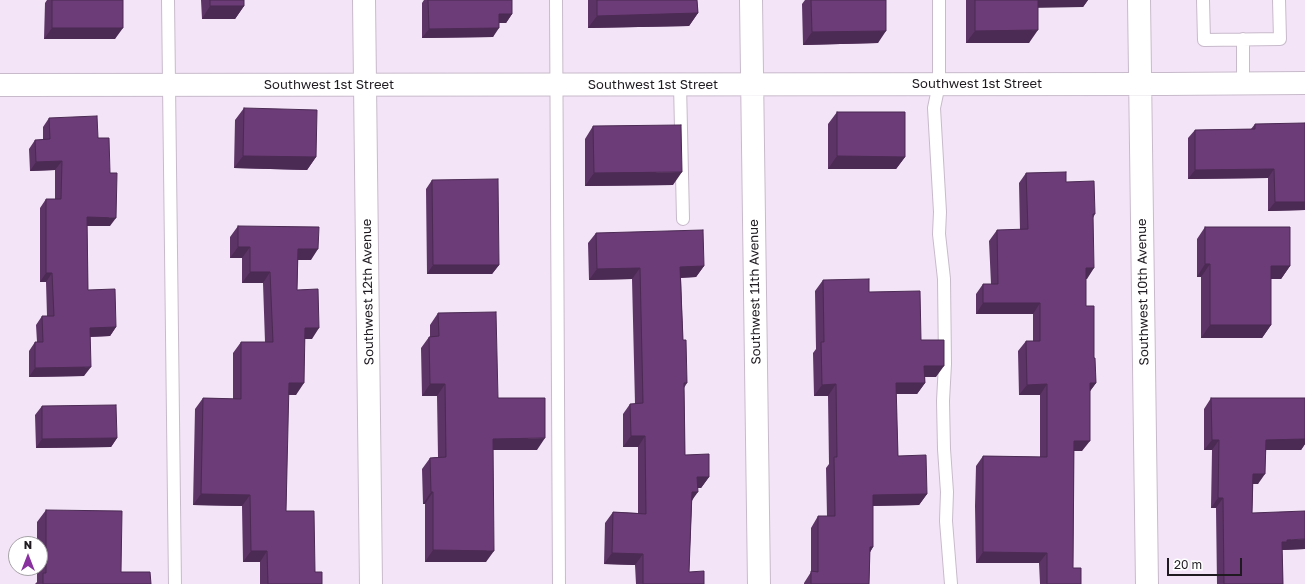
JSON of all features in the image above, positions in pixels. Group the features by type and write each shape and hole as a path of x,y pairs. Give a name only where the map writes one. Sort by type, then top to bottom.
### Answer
{"street":[{"name":"Southwest 12th Avenue","path":"364,0 371,584"},
{"name":"Southwest 11th Avenue","path":"751,0 760,584"},
{"name":"Southwest 10th Avenue","path":"1138,0 1147,584"},
{"name":"Southwest 1st Street","path":"0,85 1305,83"}],"lane":[{"path":"168,0 175,584"},
{"path":"556,0 559,584"},
{"path":"939,0 939,84 934,108 940,212 939,234 944,278 945,364 943,415 947,492 946,521 951,584"},
{"path":"1203,0 1204,40 1280,39 1279,0"},
{"path":"1243,39 1243,83"},
{"path":"680,84 683,220"}],"building":[{"path":"52,0 123,0 123,28 52,28"},
{"path":"210,0 244,0 244,6 210,6"},
{"path":"428,0 512,0 512,14 499,14 499,28 429,29"},
{"path":"597,0 697,0 698,13 597,16"},
{"path":"811,0 886,0 886,31 812,32"},
{"path":"975,0 1038,0 1038,30 975,31"},
{"path":"244,108 317,110 316,157 243,156"},
{"path":"837,112 905,112 905,157 837,156"},
{"path":"97,116 98,138 109,138 110,173 117,173 116,218 87,217 88,290 115,289 116,327 90,328 91,367 35,368 35,342 43,342 42,316 54,316 52,273 46,273 46,199 61,199 62,161 36,162 35,140 50,139 49,118"},
{"path":"1305,123 1305,202 1275,202 1274,169 1195,170 1195,130 1255,129 1255,124"},
{"path":"681,125 682,172 594,173 593,126"},
{"path":"1066,172 1066,182 1094,181 1094,268 1086,268 1086,306 1094,306 1094,358 1096,383 1090,383 1090,441 1074,441 1073,568 1081,568 1081,584 1047,584 1047,553 983,552 983,456 1047,457 1047,384 1027,385 1026,341 1040,341 1040,303 983,303 983,284 998,284 997,230 1028,229 1026,173"},
{"path":"498,179 499,265 433,265 432,180"},
{"path":"238,226 319,227 318,249 298,249 297,290 318,289 319,328 305,328 304,383 289,383 286,511 314,511 315,572 322,572 322,584 268,584 267,551 251,551 250,495 201,494 203,398 241,399 241,342 273,342 270,272 250,272 250,247 238,247"},
{"path":"1205,227 1290,227 1290,266 1271,266 1271,325 1210,325 1210,264 1205,264"},
{"path":"703,230 704,266 680,267 683,340 686,340 687,383 684,383 685,455 709,454 709,477 697,477 698,492 692,492 689,572 704,571 704,584 643,584 643,554 612,553 613,512 646,514 645,436 631,436 630,404 643,403 640,268 597,269 596,233"},
{"path":"869,279 869,292 920,291 921,340 944,340 944,366 924,366 925,383 896,383 898,456 926,455 927,494 873,495 873,547 870,547 869,584 811,584 811,571 818,572 818,516 835,516 834,457 837,457 836,384 822,385 821,342 824,342 823,280"},
{"path":"496,312 498,398 545,398 545,438 493,439 494,551 433,550 433,492 431,492 430,458 446,457 445,384 430,384 429,337 439,336 438,313"},
{"path":"1211,398 1305,398 1305,439 1266,440 1265,474 1253,474 1252,513 1305,511 1305,539 1287,540 1287,542 1282,542 1283,584 1224,584 1223,498 1218,498 1219,440 1212,440"},
{"path":"116,405 117,438 42,439 42,406"},
{"path":"46,510 122,511 121,572 150,572 151,584 43,584 43,576 48,576 48,536 46,536"}]}
